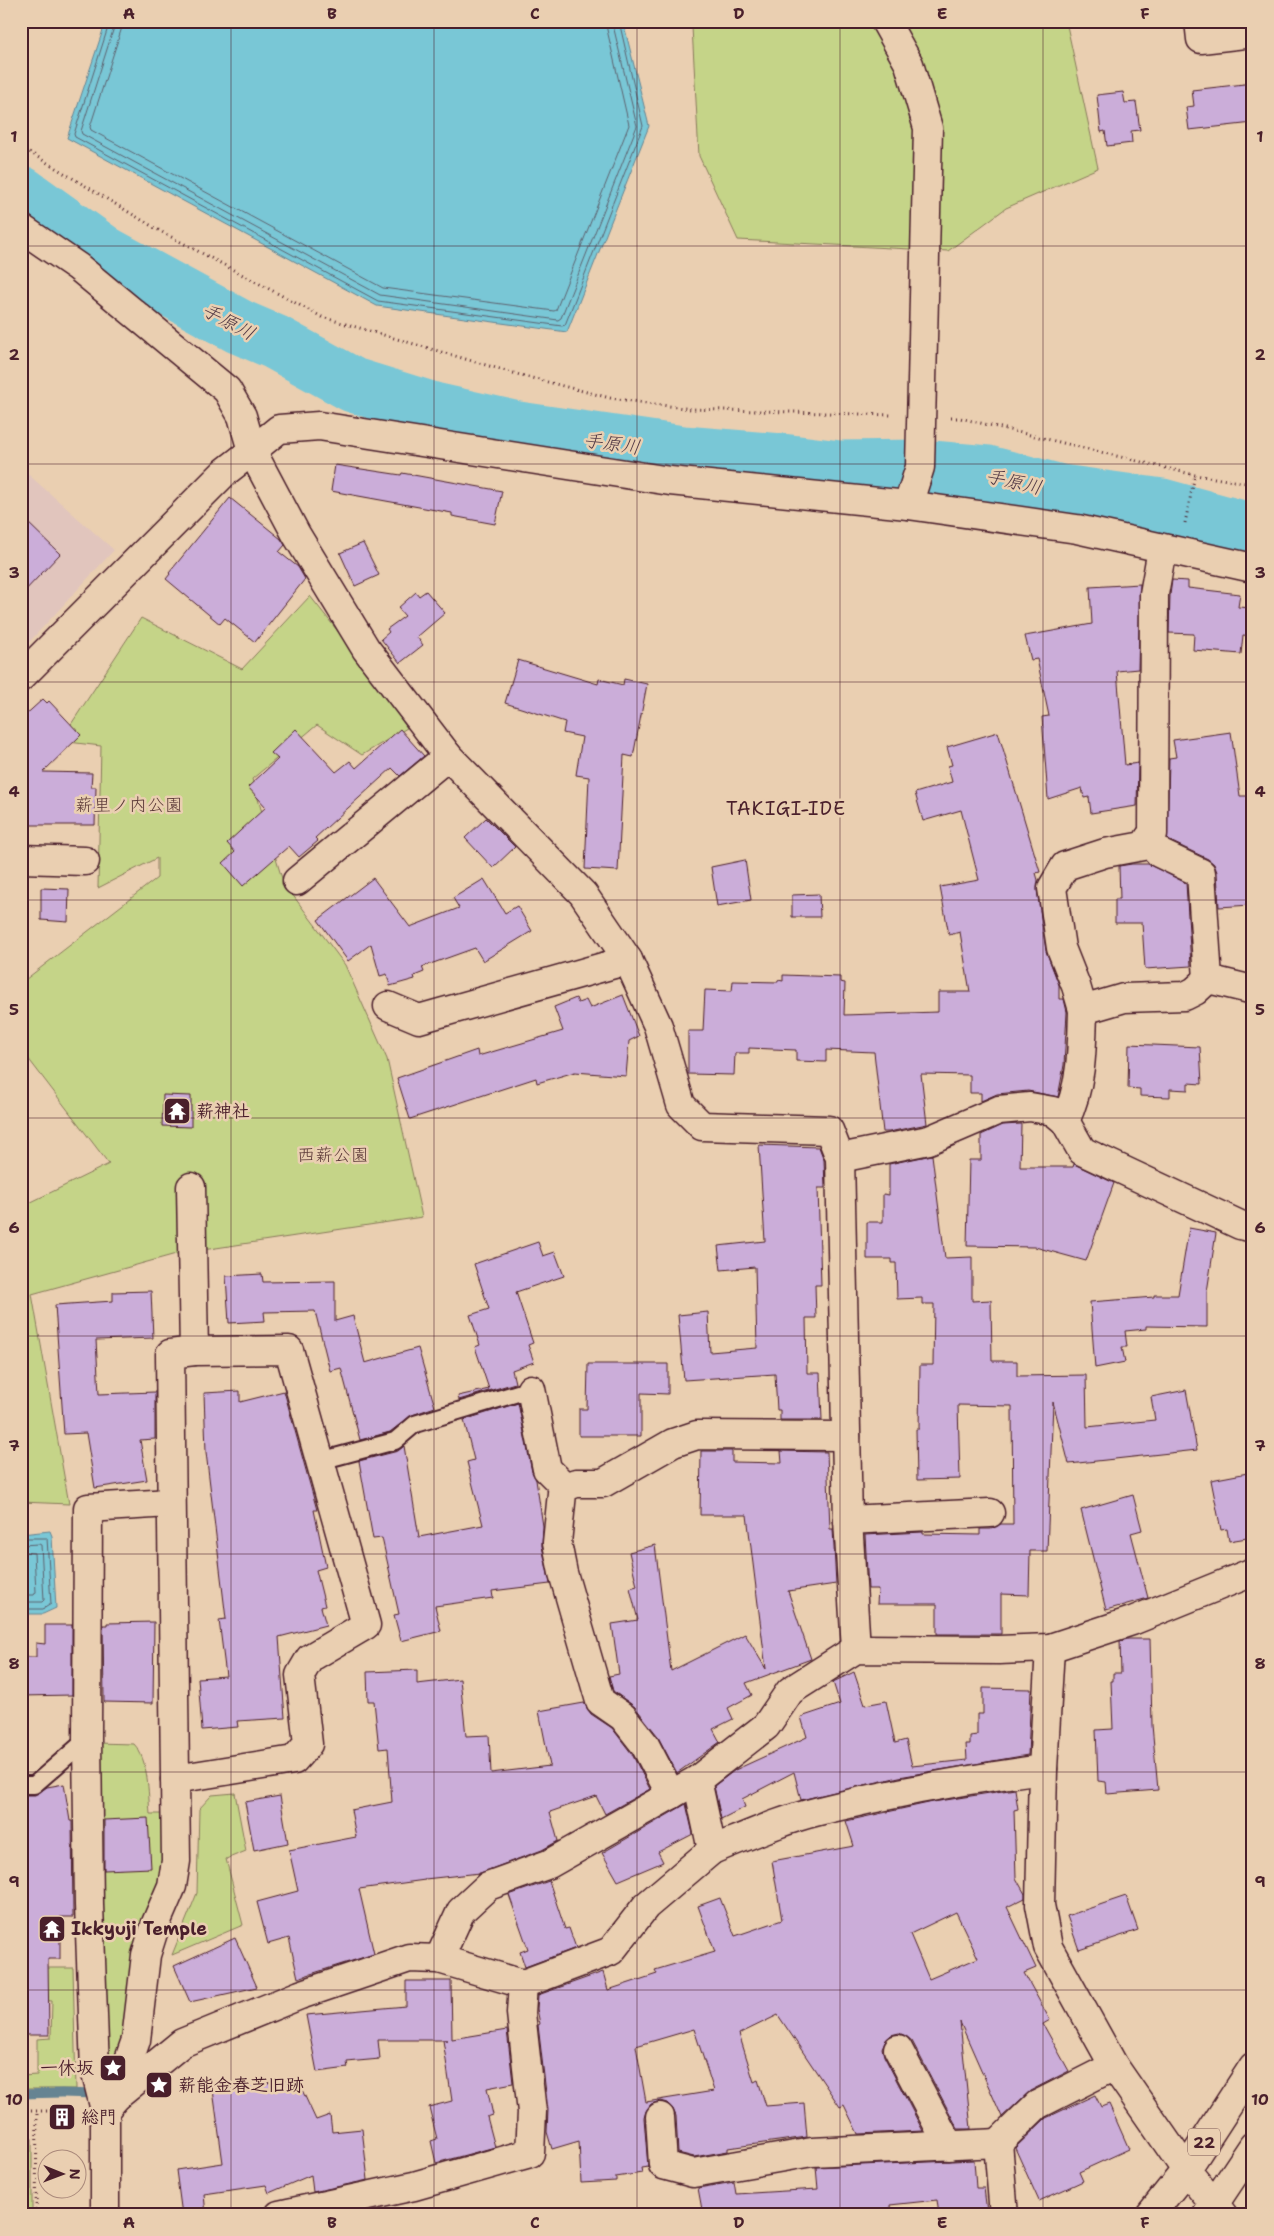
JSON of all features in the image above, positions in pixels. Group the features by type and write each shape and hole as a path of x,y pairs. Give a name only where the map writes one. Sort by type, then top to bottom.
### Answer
{"street":[{"path":"885,21 909,64 928,128 920,467 908,505"},
{"path":"1199,21 1201,39 1253,33"},
{"path":"21,228 78,267 227,390 242,416 252,450 296,534 366,649 448,756 583,894 628,960 658,1026 681,1105 702,1126 829,1130 840,1158 848,1520 856,1648"},
{"path":"21,677 225,472 278,429 319,426 670,482 908,505 1077,528 1170,551 1253,568"},
{"path":"1064,1121 1073,1104 1082,1060 1083,1010 1061,948 1052,888 1065,866 1143,846 1153,834 1154,594 1170,551"},
{"path":"297,881 448,756"},
{"path":"1149,838 1159,853 1201,873 1208,979"},
{"path":"21,859 85,861"},
{"path":"388,1006 419,1019 628,960"},
{"path":"1208,979 1253,990"},
{"path":"1083,1010 1124,998 1185,996 1195,991 1208,979"},
{"path":"840,1158 929,1140 999,1110 1030,1107 1053,1111 1064,1121 1082,1151 1240,1225 1253,1228"},
{"path":"191,1186 194,1351"},
{"path":"104,2215 110,2104 136,2040 146,1955 156,1923 172,1886 176,1861 170,1503 170,1354 194,1351 289,1350 366,1625 310,1658 300,1675 308,1744 294,1760 175,1779"},
{"path":"531,1389 546,1469 565,1487"},
{"path":"671,1795 644,1745 623,1717 600,1701 563,1573 557,1543 562,1493 565,1487 576,1483 603,1482 674,1443 697,1435 846,1436"},
{"path":"110,2104 95,2060 88,1905 88,1508 170,1503"},
{"path":"848,1520 990,1513"},
{"path":"439,1959 461,1911 488,1886 549,1864 697,1780 766,1726 790,1691 856,1648 999,1650 1050,1648 1132,1621 1253,1572"},
{"path":"1050,1648 1043,1769 1040,1905 1048,1947 1114,2066 1215,2211"},
{"path":"110,2104 182,2043 300,1994 408,1958 439,1959 523,1984 611,1951 646,1906 712,1850 774,1825 818,1811 955,1782 1043,1769"},
{"path":"697,1780 712,1850"},
{"path":"279,2215 414,2186 530,2153 532,2112 522,2012 523,1984"},
{"path":"898,2049 949,2146"},
{"path":"660,2117 663,2165 693,2173 812,2152 998,2143 1037,2106 1114,2066"},
{"name":"22","path":"1150,2215 1186,2170 1253,2067"},
{"path":"998,2143 1001,2204 1004,2215"},
{"name":"22","path":"1215,2211 1253,2146"}],"lane":[{"path":"320,1460 395,1441 415,1424 531,1389"},
{"path":"21,1785 34,1786 87,1739"}],"path":[{"path":"21,147 160,231 322,317 520,375 610,398 690,409 960,418 1195,475 1253,484"},
{"path":"1170,551 1195,475"},
{"path":"21,2111 53,2111"},
{"path":"36,2215 37,2111"}],"shaded area":[{"path":"21,468 114,550 21,651"}],"green space":[{"path":"694,21 1066,21 1098,168 1006,208 948,251 738,240 699,156 692,27"},
{"path":"310,596 363,663 407,728 362,755 317,725 252,779 283,882 345,965 387,1059 422,1217 176,1254 32,1294 69,1504 21,1502 21,1207 109,1164 21,1049 21,983 157,878 157,858 98,888 101,746 60,741 141,618 242,669"},
{"path":"95,1743 134,1744 143,1759 150,1814 167,1814 167,1867 133,1958 124,2017 120,2066 111,2082 102,2076"},
{"path":"235,1793 246,1851 226,1859 243,1925 172,1955 197,1893 199,1809 212,1795"},
{"path":"21,1968 73,1968 76,2089 21,2089 21,2076 37,2075 37,2039 51,2038 52,2001 36,2000 36,1979 21,1978"},
{"path":"21,2139 32,2139 32,2215 21,2215"}],"water":[{"path":"106,21 623,21 649,126 567,332 377,306 67,138"},
{"path":"50,1531 52,1536 56,1608 43,1614 21,1614 21,1534"}],"building":[{"path":"1253,83 1253,123 1189,130 1186,107 1194,106 1192,90"},
{"path":"1123,92 1125,103 1136,102 1140,130 1131,131 1132,143 1107,146 1105,131 1101,132 1097,95"},
{"path":"335,465 401,475 402,473 502,491 495,524 452,516 452,513 331,491"},
{"path":"230,498 281,539 285,545 279,552 298,567 305,579 255,642 225,618 220,624 166,579"},
{"path":"21,516 60,554 21,595"},
{"path":"363,543 379,575 355,586 340,553"},
{"path":"1172,580 1188,581 1188,588 1240,594 1238,607 1253,608 1253,636 1243,635 1241,654 1193,650 1194,634 1169,633"},
{"path":"1140,584 1138,669 1117,671 1125,765 1138,763 1137,806 1091,813 1089,797 1084,798 1082,788 1048,799 1042,717 1049,716 1037,659 1031,660 1025,636 1092,624 1090,587"},
{"path":"426,591 445,613 417,637 423,645 400,663 381,639 389,632 387,629 405,616 398,608 416,592 419,596"},
{"path":"518,660 598,684 599,679 623,685 624,679 647,684 633,757 624,755 618,871 585,869 589,777 576,775 582,737 563,733 565,722 505,703"},
{"path":"43,699 47,703 49,701 81,735 43,772 92,773 91,787 96,787 95,825 22,825 22,789 26,789 26,755 21,750 21,719"},
{"path":"296,729 336,772 350,761 356,768 400,729 424,756 400,776 392,768 315,838 318,841 299,857 289,846 243,886 223,863 235,852 227,843 266,807 248,787 278,759 271,753"},
{"path":"998,732 1040,872 1036,873 1038,880 1037,890 1046,951 1059,985 1059,999 1064,999 1067,1012 1064,1065 1058,1097 1028,1091 997,1094 981,1101 981,1093 970,1093 970,1075 921,1074 927,1124 883,1132 874,1052 826,1050 826,1062 796,1061 796,1050 749,1048 749,1053 735,1053 734,1075 688,1074 688,1031 703,1031 705,990 732,991 733,981 778,982 778,980 783,981 783,975 840,977 840,982 845,983 844,1015 938,1012 938,992 970,992 960,932 949,935 940,887 979,880 961,810 923,821 915,793 952,782 948,766 952,765 947,747"},
{"path":"1231,732 1240,796 1253,796 1253,852 1248,852 1251,905 1219,907 1217,872 1214,864 1167,838 1169,758 1176,757 1173,740"},
{"path":"486,818 515,847 493,868 465,838"},
{"path":"745,860 751,900 717,906 711,867"},
{"path":"1148,864 1186,883 1191,966 1145,969 1142,923 1115,923 1115,899 1120,899 1119,866"},
{"path":"373,878 410,927 459,908 453,898 484,879 505,913 517,906 532,931 483,961 475,948 422,967 424,972 414,976 415,979 390,986 387,974 380,976 371,944 348,961 318,920"},
{"path":"41,888 69,889 68,922 41,920"},
{"path":"819,894 820,917 792,917 792,895"},
{"path":"623,995 639,1036 629,1041 626,1076 575,1072 537,1083 536,1078 410,1119 397,1078 477,1050 478,1056 563,1031 554,1007 576,998 578,1003 586,1000 590,1008"},
{"path":"1129,1044 1200,1047 1202,1084 1188,1083 1188,1090 1170,1089 1170,1097 1140,1096 1140,1089 1128,1088"},
{"name":"薪神社","path":"163,1095 191,1096 191,1127 162,1126"},
{"path":"1021,1124 1020,1167 1073,1167 1074,1164 1114,1183 1086,1261 1035,1247 967,1246 969,1160 981,1160 981,1135 1003,1125"},
{"path":"759,1145 819,1147 824,1160 825,1188 818,1188 821,1285 815,1285 816,1318 806,1318 807,1373 820,1373 822,1420 780,1420 780,1410 777,1410 775,1374 684,1380 678,1315 708,1312 710,1352 757,1348 755,1267 721,1270 718,1246 765,1241"},
{"path":"932,1155 945,1258 972,1257 972,1301 991,1300 992,1361 1017,1361 1017,1376 1086,1375 1087,1427 1155,1420 1151,1397 1186,1390 1197,1450 1069,1464 1053,1402 1047,1551 1030,1551 1029,1595 1001,1594 1001,1634 937,1634 937,1604 877,1604 878,1589 868,1589 865,1535 923,1532 923,1534 980,1535 980,1529 991,1529 1001,1524 1013,1524 1012,1406 958,1405 960,1479 917,1480 916,1429 919,1429 920,1365 933,1365 934,1304 922,1304 922,1298 897,1299 896,1263 892,1263 892,1259 867,1259 867,1222 883,1222 883,1194 889,1195 889,1164"},
{"path":"1189,1228 1216,1233 1207,1292 1207,1327 1146,1326 1146,1329 1125,1331 1127,1347 1122,1347 1125,1362 1095,1368 1090,1302 1154,1297 1154,1295 1178,1295"},
{"path":"538,1242 543,1256 555,1252 564,1276 516,1292 533,1343 528,1345 534,1362 512,1370 515,1383 459,1400 458,1396 489,1389 475,1347 480,1345 470,1315 489,1309 474,1264"},
{"path":"262,1274 263,1282 335,1281 335,1321 353,1316 365,1363 418,1348 435,1407 412,1415 390,1432 360,1440 341,1368 330,1371 315,1311 264,1312 265,1321 229,1323 226,1276"},
{"path":"151,1291 153,1338 96,1340 99,1394 155,1392 155,1439 140,1440 147,1480 95,1488 86,1433 64,1434 55,1305 113,1301 113,1292"},
{"path":"588,1364 668,1364 668,1394 641,1393 641,1436 579,1436 579,1409 587,1409"},
{"path":"240,1391 240,1402 284,1391 317,1510 314,1510 326,1567 316,1570 325,1606 321,1607 326,1625 279,1637 285,1718 237,1721 238,1727 202,1730 198,1678 226,1676 219,1620 226,1619 206,1452 204,1393"},
{"path":"518,1403 532,1472 536,1480 543,1526 542,1546 550,1584 492,1591 493,1598 435,1606 441,1631 401,1641 394,1615 399,1614 382,1538 373,1539 359,1461 398,1451 404,1446 419,1537 483,1525 467,1462 474,1460 464,1420"},
{"path":"701,1451 732,1451 732,1462 782,1463 781,1451 827,1452 830,1529 833,1529 836,1584 788,1591 811,1659 746,1683 752,1695 728,1708 733,1719 713,1729 720,1742 677,1773 657,1735 635,1707 613,1691 609,1676 619,1674 612,1624 638,1620 630,1588 637,1586 629,1552 655,1545 671,1671 745,1634 766,1669 747,1515 700,1515"},
{"path":"1253,1472 1253,1537 1229,1541 1227,1529 1221,1530 1211,1480"},
{"path":"1133,1495 1142,1530 1131,1533 1148,1598 1106,1610 1081,1510"},
{"path":"154,1622 153,1703 104,1702 103,1625 107,1625 107,1623"},
{"path":"45,1625 72,1625 72,1695 21,1696 21,1657 36,1657 36,1643 45,1644"},
{"path":"1150,1639 1152,1725 1158,1790 1107,1794 1106,1782 1098,1781 1096,1730 1113,1729 1111,1681 1113,1681 1113,1673 1121,1673 1120,1641"},
{"path":"417,1670 417,1684 460,1679 466,1736 489,1735 491,1773 550,1766 539,1711 584,1703 591,1714 612,1728 632,1754 650,1789 605,1814 596,1796 550,1812 558,1841 542,1850 480,1873 359,1889 374,1954 298,1978 289,1938 268,1944 257,1902 298,1891 289,1850 356,1837 351,1810 392,1802 388,1748 379,1749 374,1701 368,1701 367,1672"},
{"path":"854,1672 865,1705 886,1701 895,1743 906,1740 912,1766 967,1760 966,1744 970,1744 970,1736 977,1735 977,1714 983,1714 983,1688 1031,1689 1028,1755 899,1777 801,1800 794,1772 742,1799 745,1807 721,1819 714,1786 735,1770 807,1737 801,1717 840,1704 833,1682"},
{"path":"64,1784 70,1821 72,1821 73,1917 60,1917 60,1959 48,1959 49,2035 21,2035 21,1980 26,1980 26,1929 21,1929 21,1795 35,1795 47,1787"},
{"path":"1015,1789 1018,1809 1014,1810 1016,1878 1025,1894 1025,1898 1007,1907 1036,1968 1024,1973 1050,2020 1043,2024 1069,2071 1030,2091 1002,2117 960,2022 971,2129 958,2129 912,2041 899,2033 891,2035 885,2041 882,2048 884,2056 923,2131 858,2134 844,2105 840,2107 778,2015 739,2034 754,2082 758,2080 766,2106 804,2103 807,2137 728,2148 728,2151 694,2157 678,2153 676,2116 673,2109 667,2103 660,2101 651,2104 644,2118 648,2167 641,2168 642,2173 616,2177 616,2181 581,2183 579,2141 552,2149 547,2132 548,2110 538,2025 540,2024 537,2009 538,1995 603,1972 608,1990 657,1974 655,1970 715,1952 698,1906 720,1898 735,1936 782,1920 772,1861 854,1846 846,1821 933,1802","holes":["956,1912 978,1958 929,1979 910,1934","694,2029 714,2091 646,2102 636,2046"]},
{"path":"280,1796 288,1843 254,1850 245,1802"},
{"path":"686,1804 693,1834 658,1852 663,1862 618,1881 602,1853"},
{"path":"148,1818 151,1868 104,1870 104,1820"},
{"path":"549,1881 565,1929 569,1928 576,1948 525,1967 520,1952 528,1949 509,1895"},
{"path":"1126,1896 1138,1930 1079,1950 1067,1916"},
{"path":"235,1938 257,1987 190,2002 174,1966"},
{"path":"406,1981 451,1981 452,2039 507,2030 513,2083 487,2088 493,2115 487,2117 495,2147 436,2163 431,2141 437,2139 429,2107 452,2101 443,2040 378,2040 380,2059 347,2062 348,2068 317,2072 306,2015 406,2006"},
{"path":"297,2079 316,2120 330,2115 332,2132 362,2129 368,2180 313,2192 311,2175 269,2193 266,2185 204,2194 206,2215 182,2215 176,2170 223,2163 213,2090"},
{"path":"1095,2095 1101,2107 1109,2104 1129,2149 1079,2172 1083,2181 1039,2201 1015,2148 1046,2118"},
{"path":"974,2160 976,2188 984,2188 987,2212 979,2212 980,2215 939,2215 937,2200 890,2205 891,2215 703,2215 698,2188 734,2182 736,2194 818,2189 816,2167"}],"waterway":[{"name":"手原川","path":"21,193 106,254 240,327 275,342 353,385 434,410 518,429 683,453 840,468 920,467 988,473 1061,492 1162,506 1253,531"},
{"path":"21,2094 61,2093"},
{"path":"63,2093 94,2094"}],"place":[{"name":"薪神社","path":"177,1111"},
{"name":"Ikkyuji Temple","path":"52,1929"},
{"name":"一休坂","path":"113,2068"},
{"name":"薪能金春芝旧跡","path":"159,2085"},
{"name":"総門","path":"62,2117"}],"district":[{"name":"TAKIGI-IDE","path":"786,808"}],"park label":[{"name":"薪里ノ内公園","path":"129,805"},
{"name":"西薪公園","path":"333,1155"}]}
